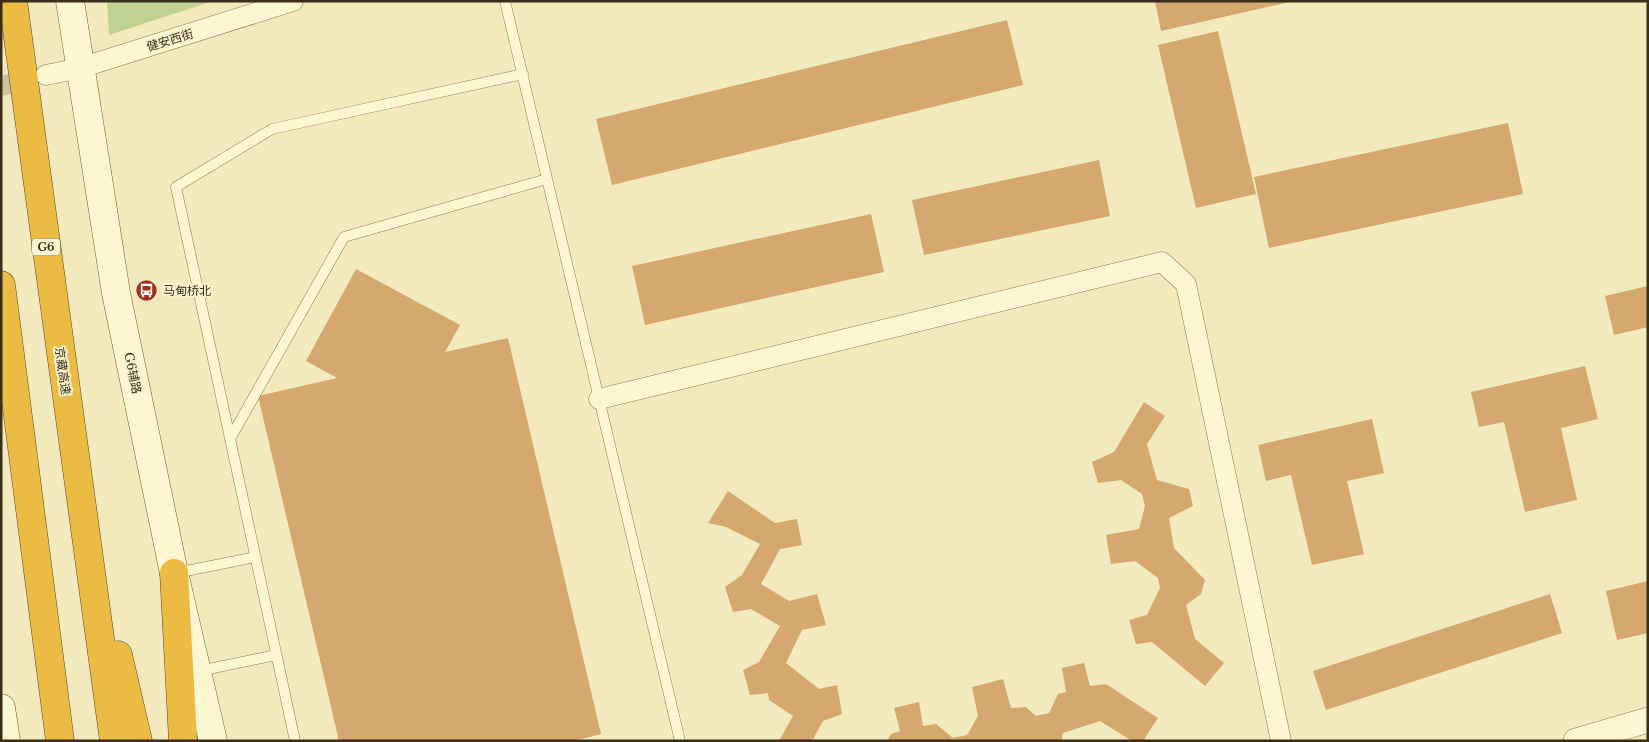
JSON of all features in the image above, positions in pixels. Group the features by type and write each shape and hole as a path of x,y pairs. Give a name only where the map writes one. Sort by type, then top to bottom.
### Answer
{"highway":[{"name":"京藏高速","path":"13,1 114,741"},
{"path":"1,285 60,741"},
{"path":"79,493 138,741"},
{"path":"174,573 183,741"}],"main road":[{"name":"G6辅路","path":"70,1 116,293 174,573 213,741"},
{"path":"1,708 6,741"}],"street":[{"name":"健安西街","path":"46,75 80,68 293,1"},
{"path":"599,399 1162,262 1186,284 1281,741"},
{"path":"1576,741 1648,720"}],"lane":[{"path":"505,1 680,741"},
{"path":"295,741 176,187 272,129 523,74"},
{"path":"230,439 344,237 547,179"},
{"path":"174,573 256,557"},
{"path":"198,672 276,655"}],"green space":[{"path":"107,1 213,1 109,35"}],"building":[{"path":"1155,1 1290,1 1290,2 1161,31"},
{"path":"1007,20 1023,85 612,185 596,119"},
{"path":"1218,31 1256,194 1196,208 1158,45"},
{"path":"1508,123 1523,194 1269,248 1254,177"},
{"path":"1099,160 1110,216 924,255 912,200"},
{"path":"871,214 884,272 645,325 632,266"},
{"path":"356,269 460,325 445,352 508,338 601,734 574,741 339,741 258,396 337,378 306,361"},
{"path":"1648,286 1648,327 1614,335 1605,296"},
{"path":"1585,366 1598,419 1561,428 1577,500 1525,512 1504,422 1479,427 1471,392"},
{"path":"1144,402 1165,416 1147,444 1157,480 1189,489 1193,506 1169,518 1174,548 1205,580 1201,594 1186,605 1195,639 1224,663 1205,686 1152,642 1136,644 1129,620 1147,615 1160,588 1158,578 1135,561 1111,564 1106,535 1139,529 1145,506 1142,494 1121,480 1098,483 1092,462 1114,452"},
{"path":"1372,419 1384,473 1347,481 1364,554 1312,565 1291,475 1266,481 1258,445"},
{"path":"728,491 775,523 797,519 802,545 780,549 761,584 789,601 817,594 826,625 802,630 786,663 819,689 837,685 842,714 823,721 812,741 779,741 793,716 769,700 768,693 750,695 743,670 759,662 780,626 751,609 733,612 725,587 742,575 760,544 726,527 708,523"},
{"path":"1648,581 1648,633 1617,640 1606,591"},
{"path":"1550,594 1562,633 1326,710 1313,671"},
{"path":"1084,663 1090,686 1106,684 1158,718 1143,741 1132,741 1100,721 1063,733 1061,741 887,741 891,734 900,731 894,708 919,702 923,726 936,724 953,738 967,735 978,716 972,687 1003,679 1011,708 1026,707 1036,716 1049,713 1058,694 1066,692 1062,668"}],"tunnel":[{"path":"1,86 37,77"}],"place":[{"name":"马甸桥北","path":"147,290"}]}
